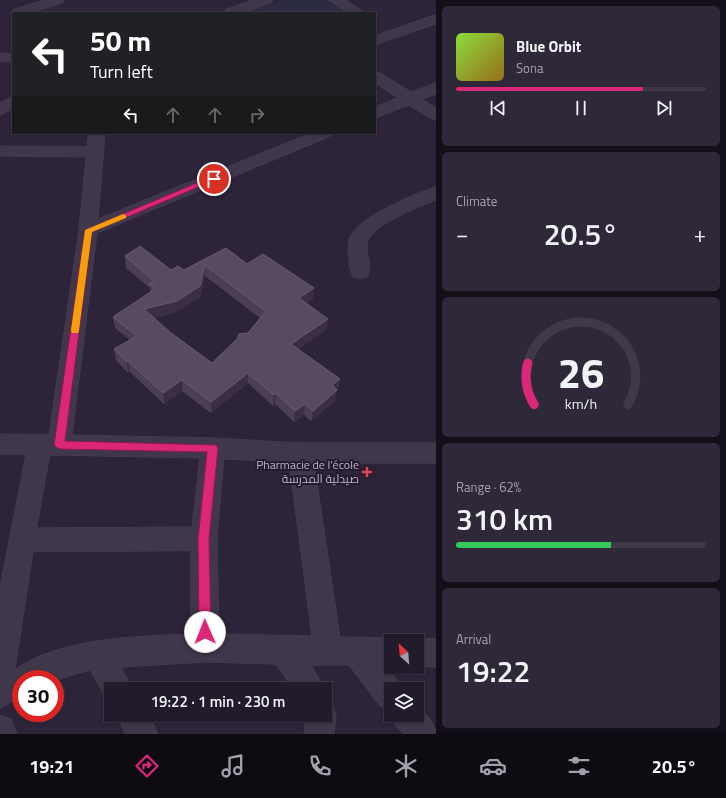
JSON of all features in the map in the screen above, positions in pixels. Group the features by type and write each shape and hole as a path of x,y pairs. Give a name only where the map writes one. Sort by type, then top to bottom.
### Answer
{"street":[{"path":"22,12 57,0"},
{"path":"231,12 242,3 266,0"},
{"path":"336,0 356,12"},
{"path":"376,41 436,19"},
{"path":"382,27 394,34"},
{"path":"0,57 12,58"},
{"path":"376,77 436,115"},
{"path":"376,113 436,88"},
{"path":"0,110 12,103"},
{"path":"88,230 323,134"},
{"path":"0,151 96,143 88,230 50,445 24,540 5,597 0,669"},
{"path":"360,272 357,244 361,234 371,226 392,214 436,193"},
{"path":"0,444 213,448 300,453 436,453"},
{"path":"205,648 204,540 213,448"},
{"path":"300,453 328,652"},
{"path":"24,540 204,540"},
{"path":"42,670 97,655 137,651 205,648 328,652 384,652"},
{"path":"284,650 305,682"},
{"path":"357,652 384,686"},
{"path":"424,652 436,652"},
{"path":"97,655 112,682"},
{"path":"0,693 12,687"},
{"path":"136,722 143,734"},
{"path":"319,734 320,722"},
{"path":"413,722 422,734"},
{"path":"0,730 2,734"}],"shaded area":[{"path":"284,0 326,0 346,12 247,12"}],"building":[{"path":"140,246 171,270 178,266 184,270 226,248 247,264 263,254 314,288 299,298 328,319 291,344 340,379 332,385 337,390 313,411 305,404 295,411 276,393 274,395 248,373 211,402 182,380 163,393 114,349 137,336 113,317 155,289 149,284 154,281 125,256","holes":["205,265 266,311 248,333 239,334 237,339 212,363 171,333 144,309 177,301 200,286"]}],"slow traffic":[{"path":"75,330 88,230 123,216"}],"place":[{"name":"Pharmacie de l'école صيدلية المدرسة","path":"367,472"}],"route":[{"path":"205,632 204,540 213,448 59,445 88,230 214,179"}]}
